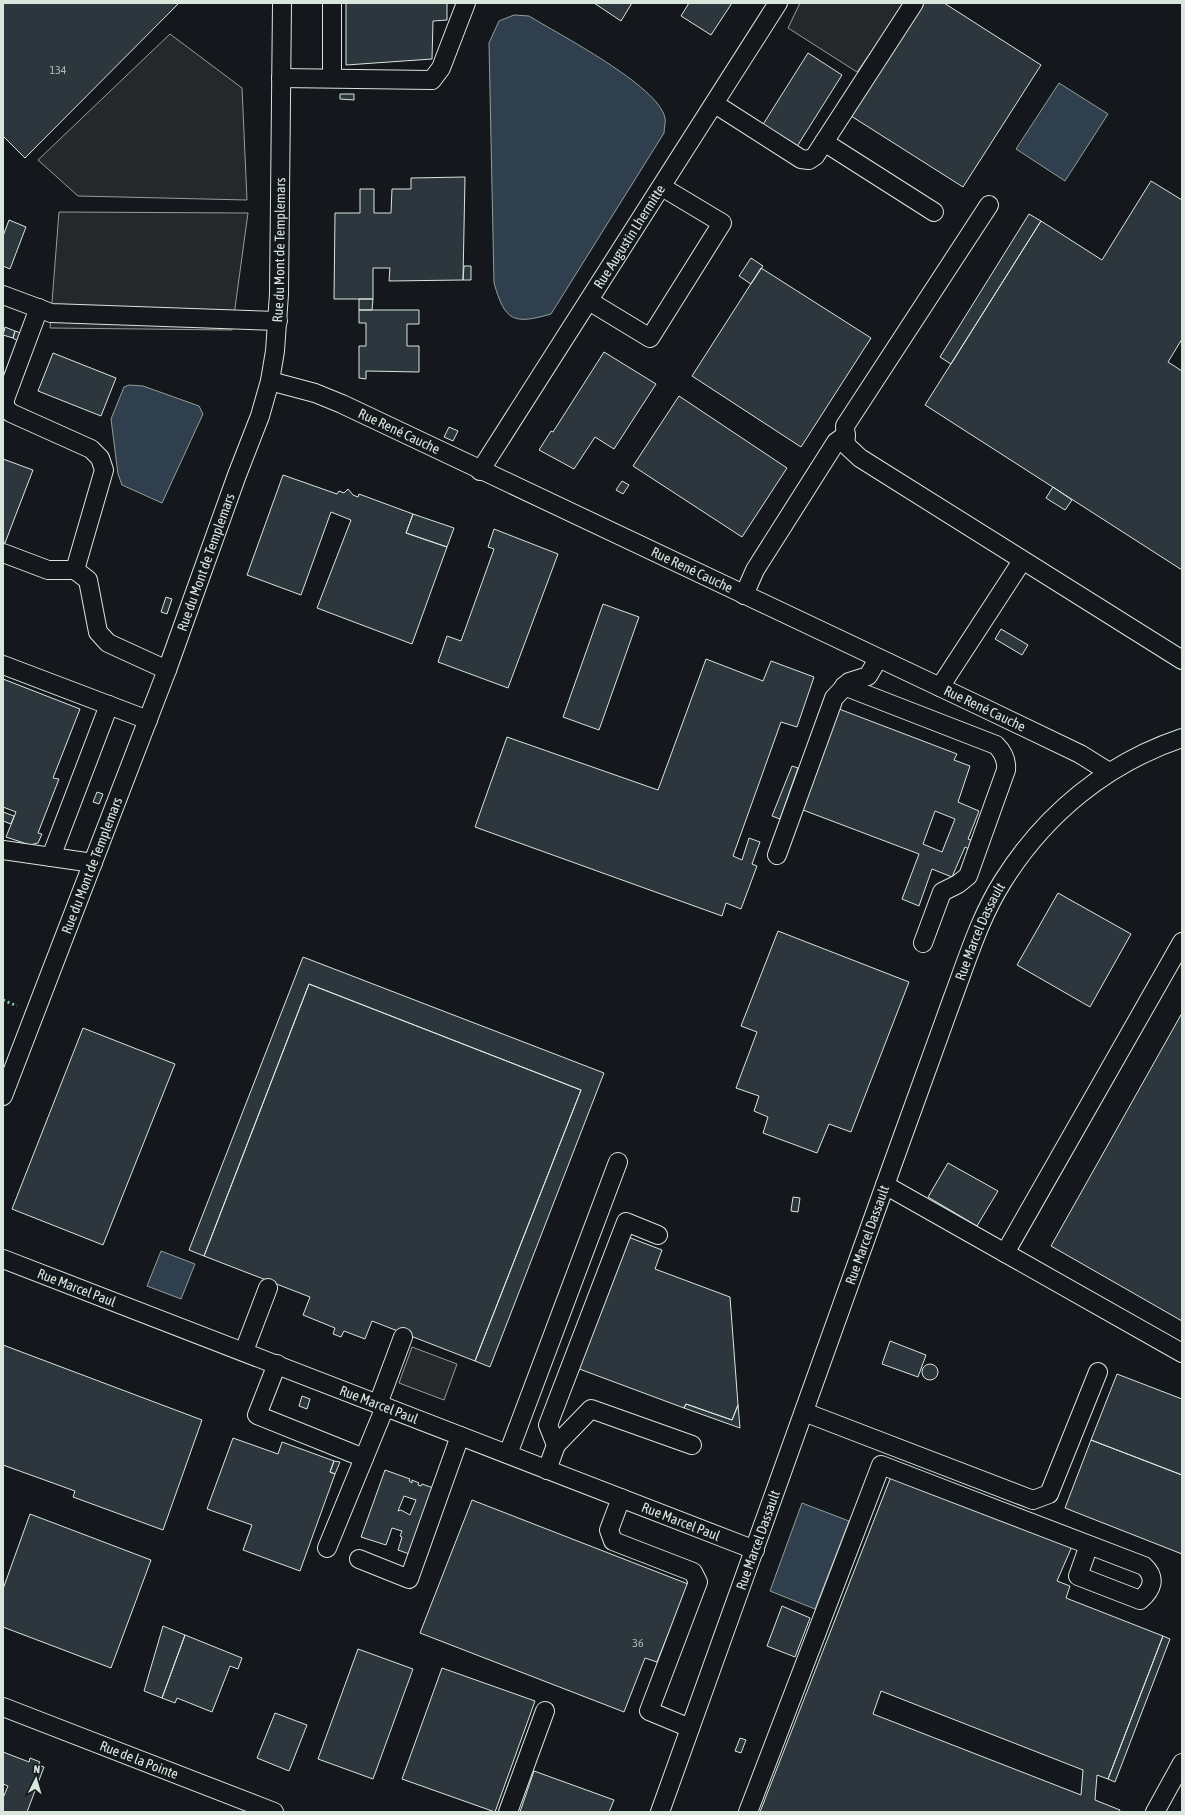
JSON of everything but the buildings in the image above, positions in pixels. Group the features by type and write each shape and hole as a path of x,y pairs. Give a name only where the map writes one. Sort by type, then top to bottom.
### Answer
{"street":[{"name":"Rue du Mont de Templemars","path":"3,1096 167,670 237,475 260,416 270,381 278,321 282,3"},
{"path":"332,3 332,78"},
{"path":"281,78 432,80 441,68 466,3"},
{"name":"Rue Augustin Lhermitte","path":"480,471 778,3"},
{"path":"715,104 801,159 809,160 815,156 914,3"},
{"path":"824,142 934,212"},
{"path":"589,301 650,338 722,223 662,187"},
{"path":"990,205 845,426 846,445 860,458 1182,660"},
{"path":"3,295 51,313 278,321"},
{"path":"39,308 5,399 5,407 10,413 91,449 100,458 104,470 75,570"},
{"name":"Rue René Cauche","path":"270,381 301,388 331,399 480,471 980,706 1086,757 1109,772"},
{"path":"744,595 755,570 831,449 836,442 846,436"},
{"path":"3,553 48,570 75,570 88,580 98,632 108,643 167,670"},
{"path":"940,687 1022,561"},
{"path":"777,855 834,698 844,686 854,679 868,676 878,659"},
{"path":"3,666 148,720"},
{"path":"844,686 996,745 1004,756 1006,770 968,876 958,884 942,892 924,943"},
{"path":"51,857 109,705"},
{"path":"969,734 980,706"},
{"name":"Rue Marcel Dassault","path":"660,1812 972,945 995,894 1021,855 1043,829 1068,804 1109,772 1144,752 1182,738"},
{"path":"3,850 93,864"},
{"path":"1005,1253 1182,942"},
{"path":"508,1454 618,1162"},
{"path":"885,1186 1182,1353"},
{"path":"556,1445 548,1425 626,1222 658,1235"},
{"name":"Rue Marcel Paul","path":"3,1259 755,1550"},
{"path":"244,1352 268,1288"},
{"path":"327,1548 364,1458 403,1337"},
{"path":"277,1364 257,1415 364,1458"},
{"path":"804,1412 1033,1500 1049,1494 1098,1372"},
{"path":"547,1470 556,1445 591,1409 692,1445"},
{"path":"359,1559 409,1579 460,1436"},
{"path":"748,1812 881,1465 1089,1545"},
{"path":"621,1498 609,1530 613,1541 693,1572 698,1582 649,1711 690,1728"},
{"name":"Rue de la Pointe","path":"3,1707 274,1812"},
{"path":"508,1812 545,1711"},
{"path":"1155,1812 1182,1763"}],"shaded area":[{"path":"800,3 905,3 857,72 788,28"},
{"path":"170,34 242,88 247,200 78,196 38,160"},
{"path":"59,212 248,213 232,330 50,328"},
{"path":"412,1347 457,1364 444,1400 399,1383"}],"water":[{"path":"514,15 529,16 627,76 659,105 665,118 664,133 551,314 528,319 512,317 507,312 502,305 494,283 489,43 499,21"},
{"path":"1059,83 1108,114 1065,181 1016,149"},
{"path":"129,385 143,386 199,406 203,414 162,503 122,485 118,474 111,419 124,387"},
{"path":"161,1251 195,1264 181,1299 147,1286"},
{"path":"802,1503 849,1521 815,1609 770,1591"}],"hedge":[{"path":"3,1000 17,1006"}]}
